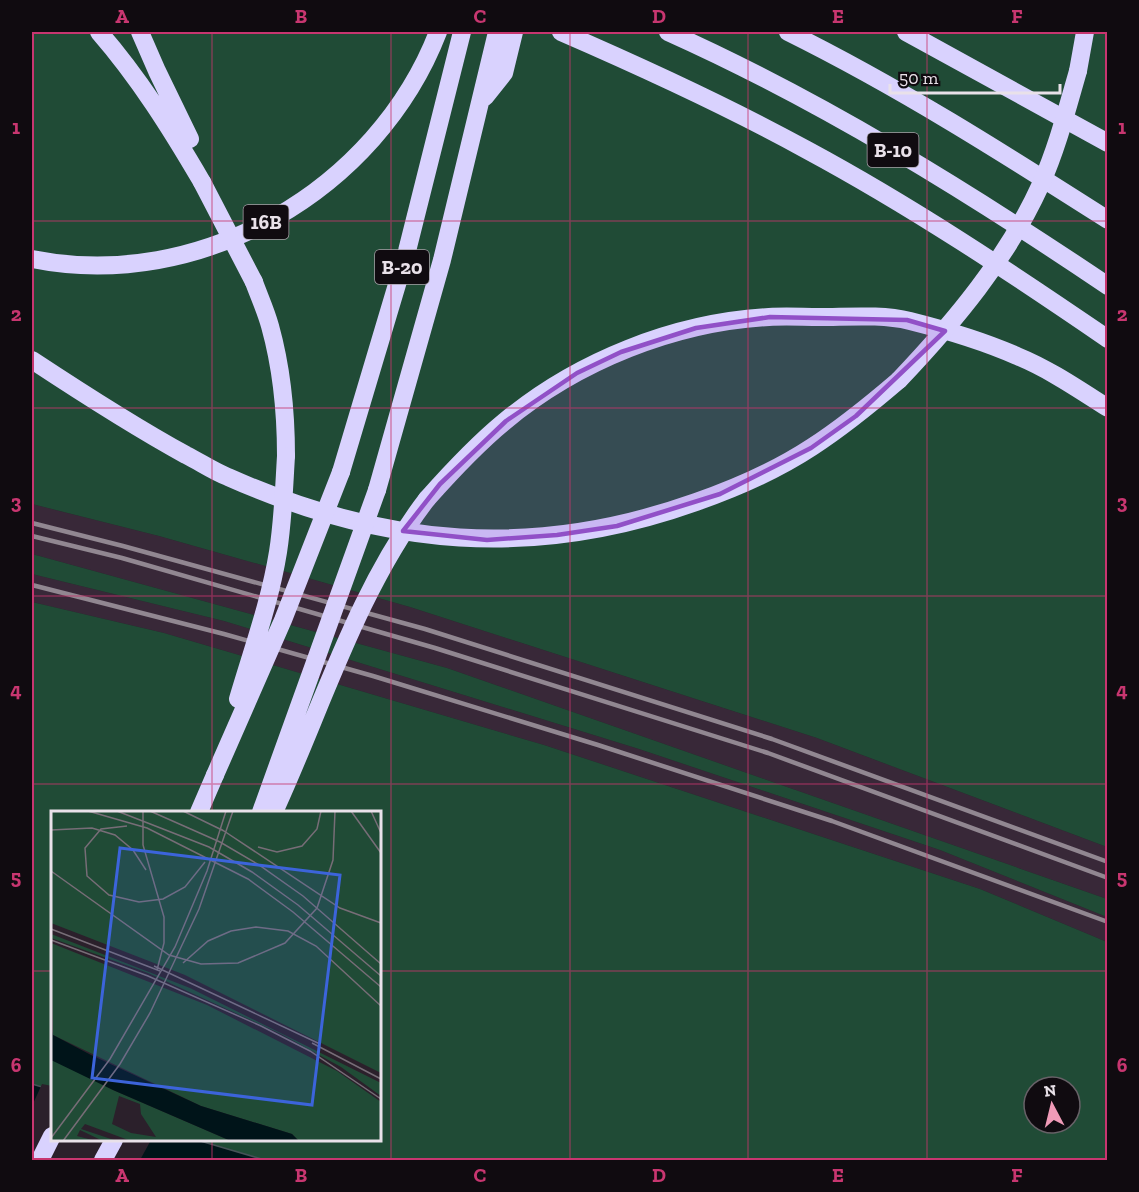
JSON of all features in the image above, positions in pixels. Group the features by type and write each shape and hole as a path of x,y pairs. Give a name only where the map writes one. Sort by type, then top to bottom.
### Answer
{"highway":[{"path":"99,32 117,52 206,180"},
{"path":"140,32 254,282 270,324 286,411 286,456 278,555 215,775"},
{"name":"16B","path":"32,259 90,266 132,264 174,257 215,246 294,207 327,183 358,155 391,117 411,88 438,32"},
{"name":"B-20","path":"200,811 283,620 341,472 407,251 462,32"},
{"name":"B-20","path":"262,811 377,490 436,283 481,103 496,73 497,32"},
{"path":"496,73 514,32"},
{"path":"561,32 670,80 807,150 923,218 1107,339"},
{"name":"B-10","path":"668,32 824,109 945,181 1107,286"},
{"name":"B-10","path":"788,32 847,62 963,128 1107,220"},
{"path":"906,32 1107,143"},
{"path":"32,360 161,441 225,476 319,512 370,525 425,535 487,540 557,535 617,526 673,510 720,494 811,448 856,416 899,380 955,319 981,286 1012,239 1041,184 1062,128 1078,71 1085,32"},
{"path":"275,811 362,608 388,555 407,524 473,449 506,421 577,373 621,352 665,337 696,328 744,320 770,317 852,317 907,320 1019,356 1063,379 1107,408"},
{"path":"40,1161 51,1138"},
{"path":"103,1161 113,1141"}],"highlighted area":[{"path":"770,317 907,320 945,331 856,416 811,448 720,494 617,526 557,535 487,540 403,531 440,484 506,421 577,373 621,352 696,328"}],"shaded area":[{"path":"32,504 159,536 410,607 817,738 1107,847 1107,899 447,668 32,554"},
{"path":"32,574 224,621 639,749 940,850 1107,917 1107,942 980,889 544,745 164,633 32,602"},
{"path":"32,1084 51,1090 51,1141 200,1141 265,1160 32,1160"}],"green space":[{"path":"32,32 1107,32 1107,847 817,738 410,607 159,536 32,504"},
{"path":"32,554 447,668 1107,899 1107,917 940,850 639,749 224,621 32,574"},
{"path":"32,602 164,633 544,745 980,889 1107,942 1107,1160 265,1160 200,1141 381,1141 381,811 51,811 51,1090 32,1084"}],"pier":[{"path":"42,1084 51,1086 51,1141 150,1141 140,1160 32,1160 32,1106"}],"railway":[{"path":"32,523 425,629 772,739 1108,862"},
{"path":"32,536 122,558 435,648 768,753 1108,878"},
{"path":"32,585 224,634 373,676 598,745 832,821 1108,922"}]}
